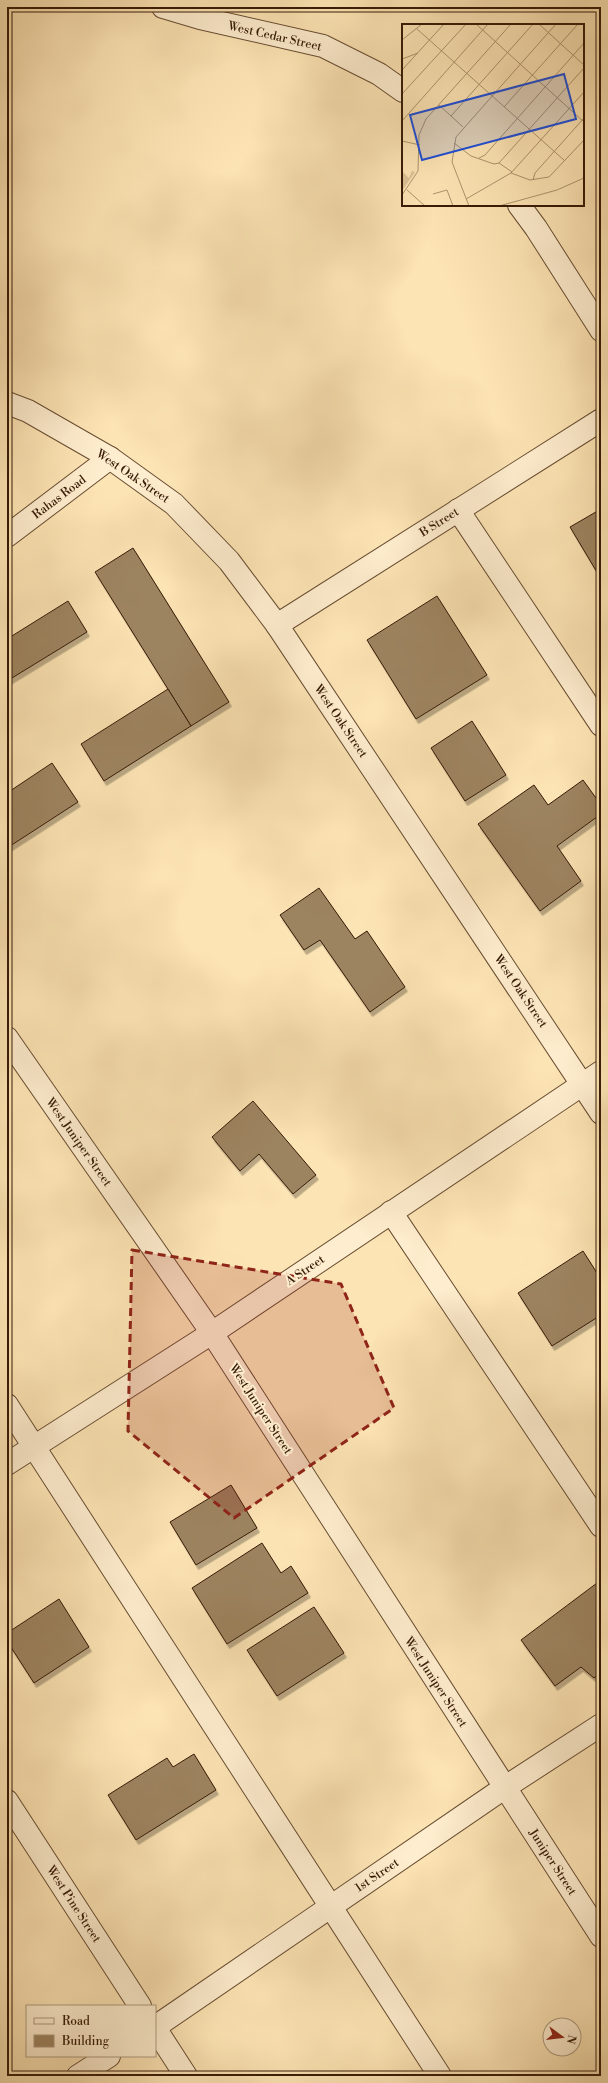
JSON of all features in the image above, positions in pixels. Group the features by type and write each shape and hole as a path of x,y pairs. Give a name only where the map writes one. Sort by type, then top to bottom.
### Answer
{"street":[{"name":"West Cedar Street","path":"163,7 202,13 323,46 379,74 402,90"},
{"path":"520,206 536,228 601,330"},
{"name":"West Oak Street","path":"7,403 28,411 110,458 174,504 229,561 277,625 601,1113"},
{"name":"B Street","path":"277,625 601,420"},
{"name":"Rahas Road","path":"7,536 110,458"},
{"path":"458,510 601,725"},
{"name":"West Juniper Street","path":"7,1038 212,1333 504,1788"},
{"name":"A Street","path":"7,1464 212,1333 582,1083 601,1072"},
{"path":"391,1212 601,1526"},
{"path":"7,1405 440,2076"},
{"name":"1st Street","path":"156,2027 504,1788 601,1725"},
{"name":"Juniper Street","path":"504,1788 601,1936"},
{"name":"West Pine Street","path":"7,1801 139,2005"},
{"path":"156,2030 186,2076"},
{"path":"78,2076 107,2057"}],"highlighted area":[{"path":"132,1250 341,1284 394,1408 234,1518 128,1431"}],"building":[{"path":"601,509 601,579 570,527"},
{"path":"133,548 229,702 191,726 95,572"},
{"path":"437,596 487,675 416,719 367,640"},
{"path":"68,601 87,632 7,681 7,639"},
{"path":"168,689 191,726 104,781 81,744"},
{"path":"472,721 506,775 465,801 431,748"},
{"path":"52,763 78,802 7,848 7,793"},
{"path":"583,780 601,805 601,814 557,846 581,881 540,911 478,824 534,785 548,805"},
{"path":"319,888 355,939 367,931 405,987 370,1012 320,940 304,950 280,915"},
{"path":"253,1101 316,1175 293,1194 259,1154 240,1171 212,1137"},
{"path":"583,1251 597,1273 601,1271 601,1315 552,1346 518,1293"},
{"path":"231,1485 257,1528 196,1565 170,1522"},
{"path":"262,1543 281,1573 291,1566 308,1593 227,1644 192,1588"},
{"path":"601,1580 601,1673 594,1678 581,1667 555,1686 521,1640"},
{"path":"59,1599 89,1647 34,1683 7,1641 7,1633"},
{"path":"314,1607 344,1653 277,1696 247,1650"},
{"path":"194,1754 216,1790 136,1840 108,1795 167,1758 173,1767"}]}
